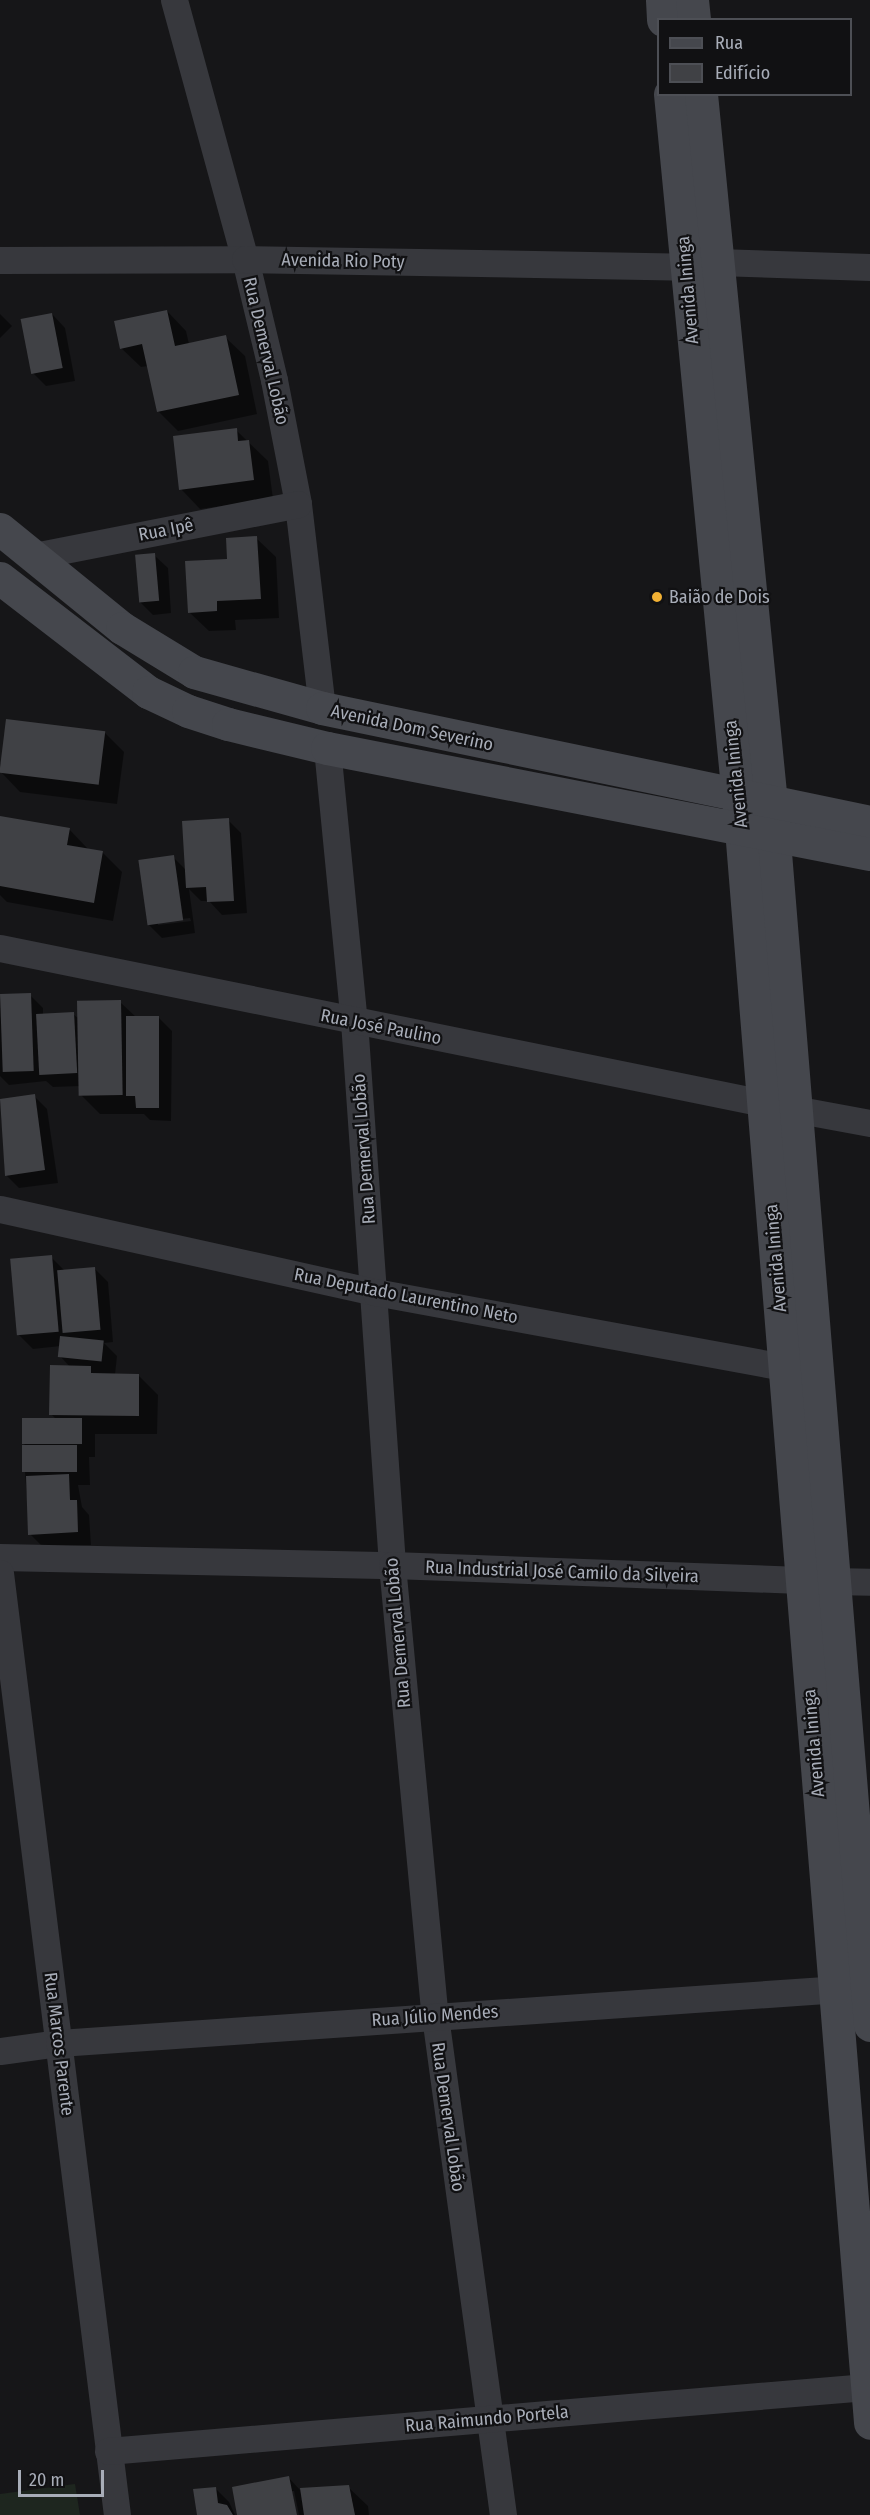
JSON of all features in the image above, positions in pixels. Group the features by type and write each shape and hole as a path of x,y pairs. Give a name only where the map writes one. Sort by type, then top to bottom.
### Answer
{"main road":[{"path":"662,0 663,18"},
{"path":"692,0 694,18"},
{"name":"Avenida Ininga","path":"670,96 701,264 772,819 795,1109 800,1366 816,1581 833,1990 870,2423"},
{"name":"Avenida Ininga","path":"701,96 701,264 739,813 763,1103 800,1366"},
{"name":"Avenida Dom Severino","path":"0,529 122,628 194,672 321,708 739,813"},
{"name":"Avenida Dom Severino","path":"0,578 148,692 228,724 327,748 772,819 870,822"},
{"name":"Avenida Dom Severino","path":"772,819 870,854"},
{"name":"Avenida Ininga","path":"816,1581 868,1987 870,2025"}],"street":[{"name":"Rua Demerval Lobão","path":"174,0 246,259 298,504 321,708"},
{"name":"Avenida Rio Poty","path":"0,260 246,259 870,267"},
{"name":"Rua Ipê","path":"34,556 298,504"},
{"name":"Rua Demerval Lobão","path":"327,748 354,1021 375,1292 392,1565 435,2016 503,2515"},
{"name":"Rua José Paulino","path":"0,948 763,1103"},
{"path":"795,1109 870,1123"},
{"name":"Rua Deputado Laurentino Neto","path":"0,1209 375,1292 800,1366"},
{"name":"Rua Industrial José Camilo da Silveira","path":"0,1557 392,1565 870,1582"},
{"name":"Rua Marcos Parente","path":"0,1573 117,2515"},
{"name":"Rua Júlio Mendes","path":"0,2051 59,2043 868,1987"},
{"name":"Rua Raimundo Portela","path":"108,2451 866,2387"}],"shaded area":[{"path":"75,2484 80,2515 0,2515 0,2494"}],"building":[{"path":"167,310 175,346 226,335 239,395 157,412 142,344 120,349 114,321"},
{"path":"52,313 63,368 31,374 21,319"},
{"path":"237,428 238,441 249,440 254,480 179,490 173,436"},
{"path":"257,536 261,599 217,601 217,611 188,613 185,561 227,559 226,538"},
{"path":"155,553 159,601 139,603 135,555"},
{"path":"6,719 105,731 99,785 0,773"},
{"path":"0,816 70,828 67,845 103,851 94,903 0,886"},
{"path":"229,818 234,901 207,902 206,887 186,888 182,821"},
{"path":"174,855 183,920 148,925 138,860"},
{"path":"31,993 34,1071 3,1072 0,994"},
{"path":"121,1000 123,1095 79,1096 77,1001"},
{"path":"74,1012 77,1073 39,1075 36,1014"},
{"path":"126,1016 159,1016 159,1108 136,1108 135,1096 126,1096"},
{"path":"35,1094 45,1170 5,1176 0,1099"},
{"path":"52,1255 59,1332 17,1335 10,1259"},
{"path":"95,1267 100,1330 63,1333 57,1270"},
{"path":"60,1336 104,1341 102,1361 58,1357"},
{"path":"50,1365 91,1366 91,1373 139,1374 139,1416 49,1415"},
{"path":"22,1418 82,1418 82,1444 22,1444"},
{"path":"22,1445 77,1445 77,1472 22,1472"},
{"path":"69,1474 70,1500 77,1500 78,1532 28,1535 26,1476"},
{"path":"289,2476 297,2515 237,2515 232,2487"},
{"path":"349,2485 355,2515 304,2515 300,2488"},
{"path":"216,2487 218,2503 227,2505 233,2515 197,2515 193,2489"}],"place":[{"name":"Baião de Dois","path":"657,597"}]}
